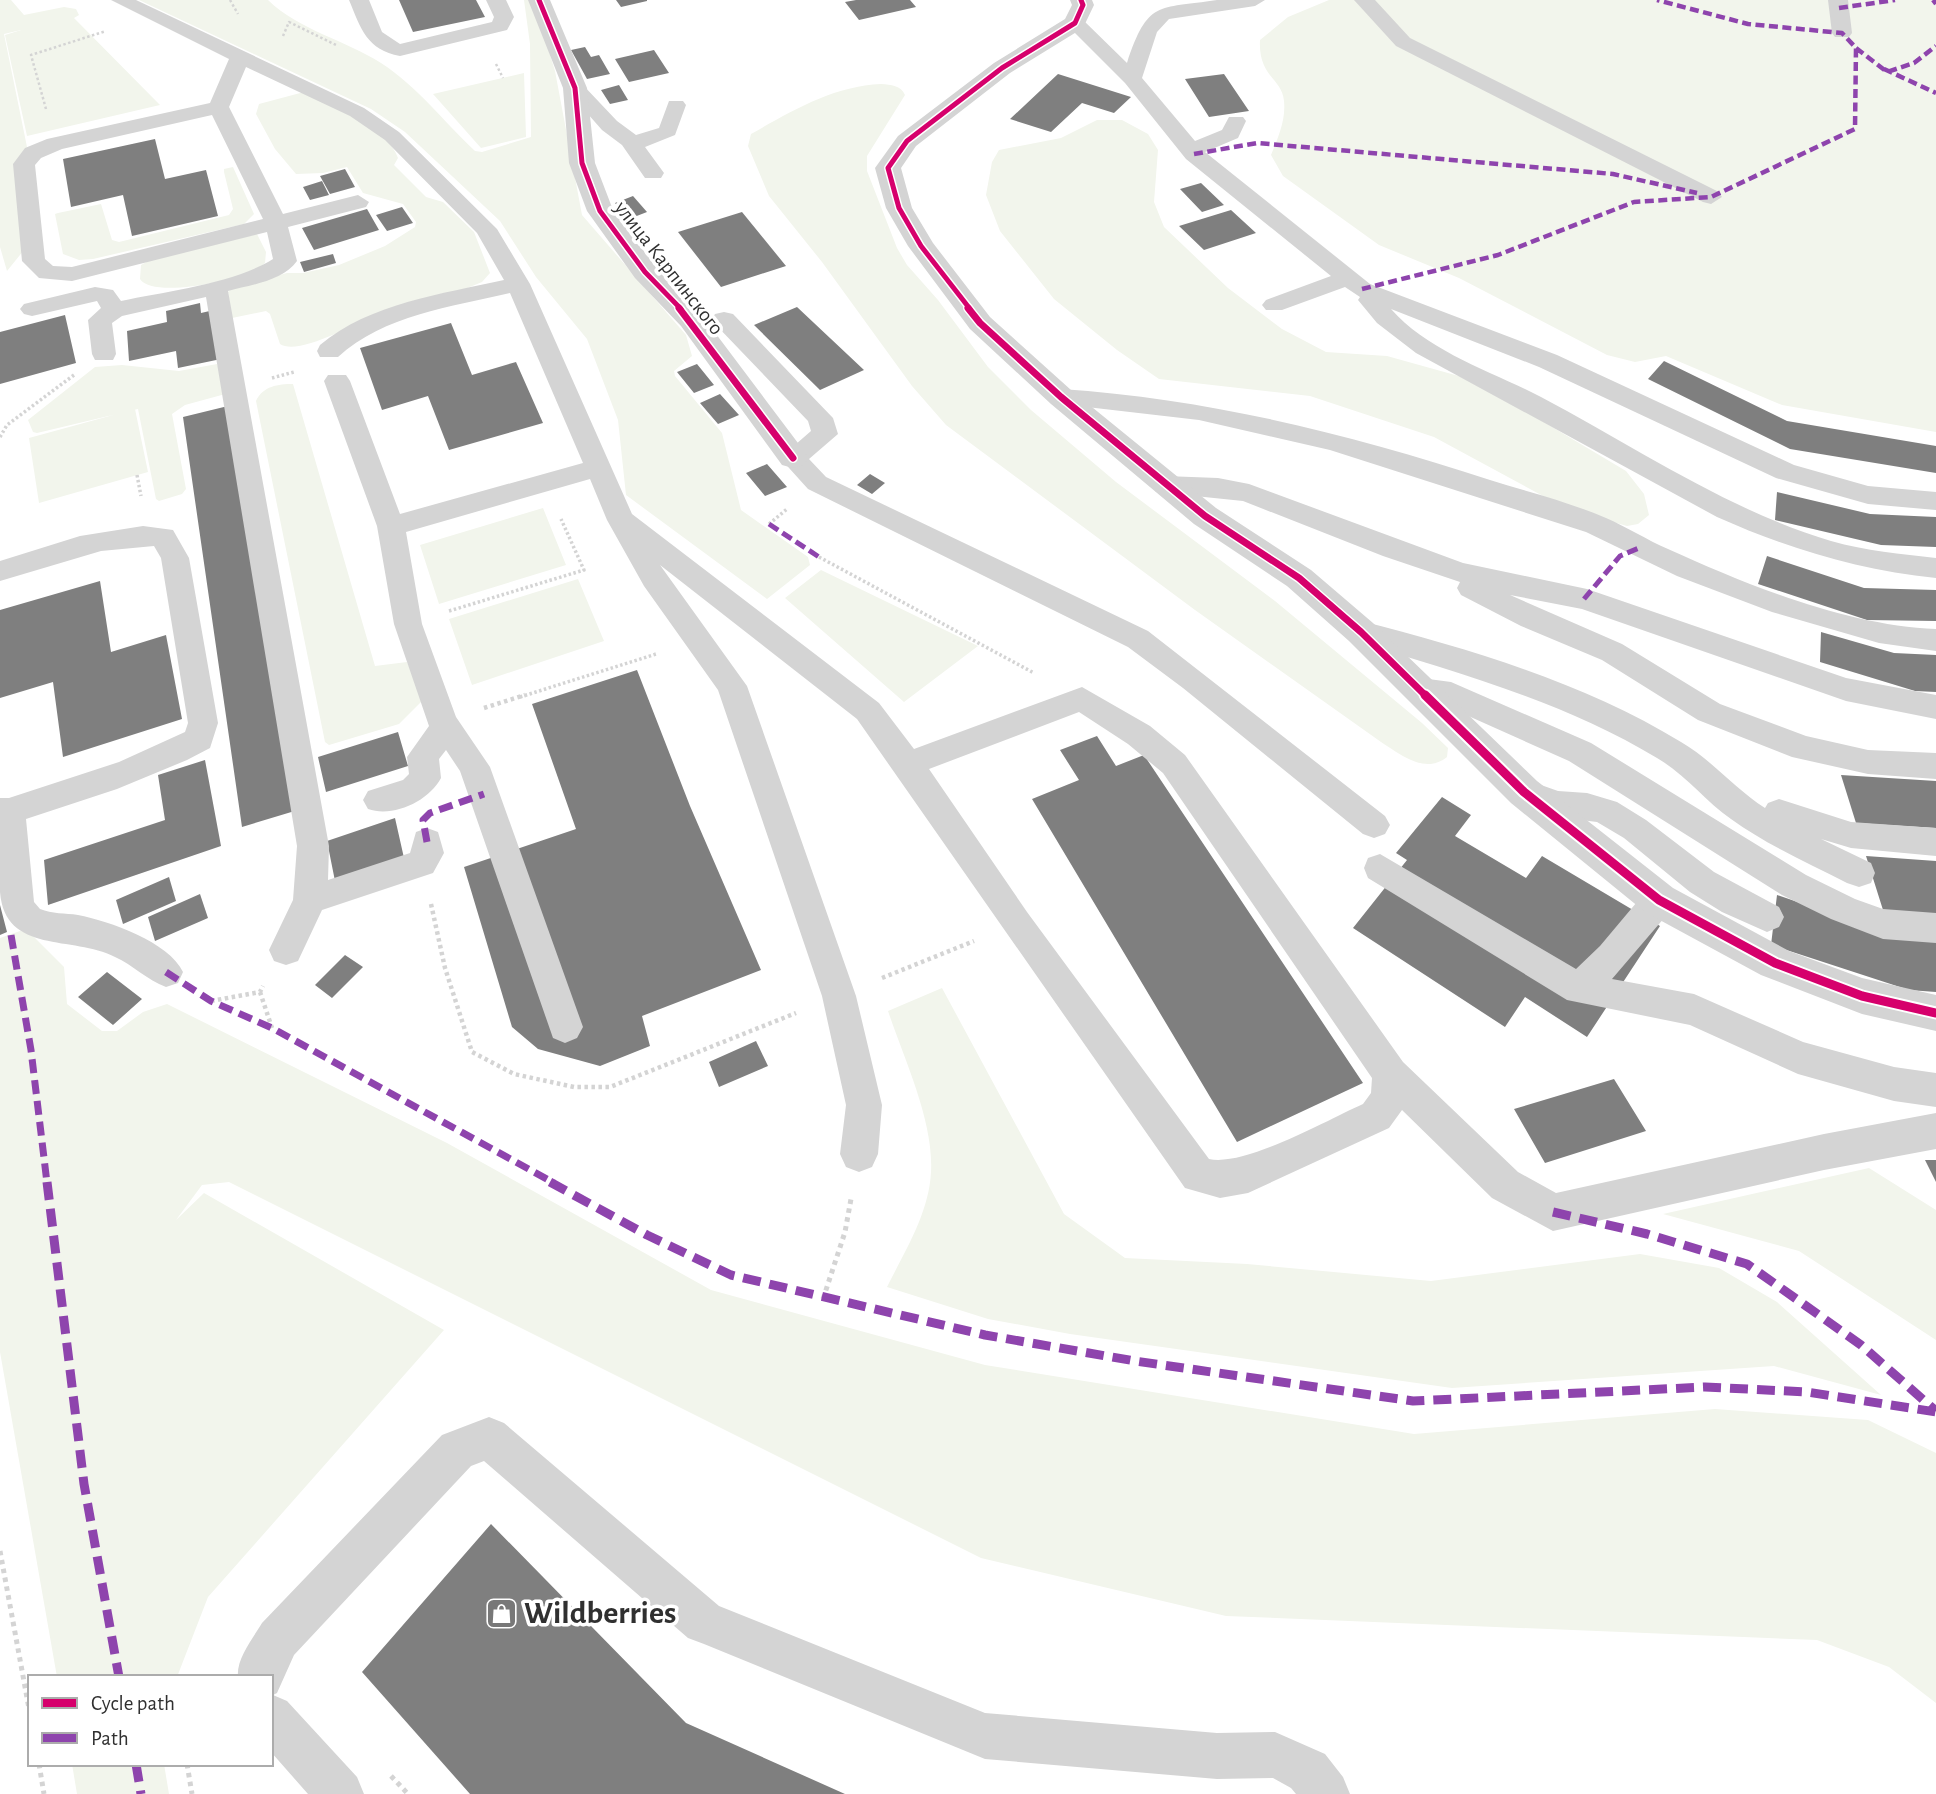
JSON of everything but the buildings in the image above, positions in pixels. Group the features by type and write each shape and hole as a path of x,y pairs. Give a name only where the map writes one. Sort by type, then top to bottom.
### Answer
{"street":[{"name":"улица Карпинского","path":"539,0 575,88 582,163 600,211 645,272 691,320 793,458"},
{"path":"1080,9 907,141 888,168 899,208 980,323 1061,397 1165,485 1205,516 1299,578 1422,690 1524,792 1659,900 1775,963 1862,996 1936,1013"}],"lane":[{"path":"121,0 357,112 392,136 486,229 519,284 621,520 654,579 732,686 839,996 864,1105 859,1154"},
{"path":"359,0 376,41 385,49 400,50 500,26 505,17 496,0"},
{"path":"1132,79 1149,30 1163,14 1255,0"},
{"path":"1364,0 1403,42 1711,197"},
{"path":"1838,0 1842,33"},
{"path":"1080,9 1132,79 1191,150 1355,284 1397,326 1429,349 1532,403 1698,497 1779,534 1847,558 1901,567 1936,568"},
{"path":"104,354 100,320 114,310 216,287 268,272 285,261 276,223 219,107 240,57"},
{"path":"575,88 608,123 630,141 653,173"},
{"path":"630,141 649,141 668,131 676,105"},
{"path":"219,107 55,144 33,153 24,164 34,261 47,273 72,274 358,202"},
{"path":"1191,150 1231,134 1236,121"},
{"path":"329,351 339,339 369,323 519,284"},
{"path":"1273,305 1355,284 1548,360 1785,472 1868,495 1936,501"},
{"path":"216,287 313,846 310,900 286,950"},
{"path":"32,309 95,294 105,295 114,310"},
{"path":"724,319 820,418 825,434 793,458 817,483 1138,639 1194,680 1374,825"},
{"path":"337,382 391,527 408,624 444,725 474,767 565,1027"},
{"path":"1061,397 1116,399 1291,428 1596,525 1656,556 1776,606 1868,629 1936,640"},
{"path":"391,527 598,468"},
{"path":"1165,485 1208,486 1249,493 1394,550 1494,581 1584,599 1692,635 1755,662 1818,683 1890,702 1936,707"},
{"path":"621,520 868,711 908,764 1015,922 1198,1175 1220,1180 1248,1175 1376,1116 1389,1099 1390,1074"},
{"path":"0,571 112,539 148,535 163,537 174,558 203,723 199,739 163,760 4,811 18,907 28,920 48,927 79,930 126,945 166,972"},
{"path":"1394,550 1531,618 1612,652 1709,712 1803,748 1868,762 1936,766"},
{"path":"1361,632 1443,653 1554,696 1671,751 1765,807 1811,824 1851,835 1936,842"},
{"path":"1422,690 1440,690 1580,752 1794,885 1843,909 1883,924 1936,928"},
{"path":"908,764 1082,699 1139,734 1174,764 1390,1074 1505,1185 1553,1212 1824,1152 1936,1131"},
{"path":"379,800 413,790 425,778 424,757 444,725"},
{"path":"1671,751 1743,810 1859,873"},
{"path":"1524,792 1557,804 1587,806 1606,811 1635,829 1702,882 1734,902 1767,917"},
{"path":"310,900 421,863 428,853 426,842"},
{"path":"1380,868 1579,989 1694,1010 1798,1057 1894,1084 1936,1090"},
{"path":"1579,989 1612,957 1659,900"},
{"path":"261,1675 260,1670 278,1639 447,1460 457,1450 489,1438 704,1622 985,1736 1217,1756 1275,1755 1308,1771 1326,1794"},
{"path":"273,1719 341,1794"}],"path":[{"path":"268,69 289,22 343,49"},
{"path":"55,144 31,55 110,30"},
{"path":"496,64 503,78"},
{"path":"225,340 261,332 272,378 296,372"},
{"path":"0,436 7,425 73,375"},
{"path":"408,624 584,570 545,483"},
{"path":"819,557 1082,699"},
{"path":"444,725 666,651"},
{"path":"839,996 980,938"},
{"path":"211,1001 260,992 272,1028"},
{"path":"822,1299 845,1232 859,1154"},
{"path":"0,1551 28,1703"},
{"path":"39,1766 44,1794"},
{"path":"187,1766 192,1794"}],"shaded area":[{"path":"0,0 11,0 24,15 64,7 76,9 79,15 74,18 160,105 27,136 5,35 21,30 4,34 27,147 22,156 24,250 7,271 0,247"},
{"path":"139,0 268,0 308,27 367,55 394,72 419,93 475,151 482,152 531,137 530,44 524,0 533,0 555,71 582,215 686,335 692,356 674,371 675,376 722,433 741,510 808,557 810,565 767,599 626,495 618,420 587,339 536,277 500,221 405,132 371,109"},
{"path":"1329,0 1936,0 1936,432 1782,405 1666,356 1635,362 1607,355 1459,278 1379,245 1283,176 1271,155 1283,122 1284,101 1279,87 1263,62 1260,40 1288,17"},
{"path":"524,73 526,137 481,148 433,94"},
{"path":"881,84 898,87 905,95 867,156 867,171 897,248 907,265 938,300 988,367 1031,410 1116,482 1275,601 1422,723 1448,748 1447,757 1439,762 1421,763 1404,757 1381,742 1195,610 946,425 912,386 822,262 769,196 748,146 751,134 813,101 846,89"},
{"path":"304,92 371,127 392,147 398,158 394,165 426,197 443,202 474,232 490,273 482,282 386,312 299,346 288,347 280,344 270,314 266,311 232,318 228,292 232,288 287,273 303,273 339,265 385,246 415,227 416,222 403,204 363,193 347,167 323,173 296,174 275,149 256,114 259,104"},
{"path":"1097,120 1122,120 1148,134 1158,150 1154,202 1164,227 1228,288 1282,329 1326,352 1387,356 1473,380 1626,471 1644,494 1649,515 1638,524 1627,526 1567,509 1434,437 1310,396 1159,379 1117,350 1054,299 1000,231 986,195 992,162 999,150 1061,138"},
{"path":"233,167 254,214 244,224 93,259 79,260 63,254 55,214 58,213 101,204 112,240 119,242 229,215 233,209 224,169"},
{"path":"257,234 266,252 265,263 241,275 201,285 163,288 148,285 140,279 141,265 150,260"},
{"path":"217,364 229,393 185,405 172,414 186,489 182,494 159,501 156,499 138,409 37,433 33,432 28,420 95,367 122,365 179,371"},
{"path":"293,384 375,666 407,662 424,699 399,724 329,745 325,742 256,401 263,392 272,387"},
{"path":"135,409 148,472 39,503 29,438"},
{"path":"543,508 566,565 439,604 420,545"},
{"path":"821,570 978,646 904,702 785,598"},
{"path":"578,579 604,641 472,685 449,619"},
{"path":"20,931 29,932 64,967 67,1004 102,1031 117,1031 143,1012 167,1004 447,1143 711,1290 985,1365 1414,1434 1715,1409 1868,1420 1936,1453 1936,1703 1889,1667 1817,1640 1226,1616 981,1558 229,1182 202,1185 176,1220 204,1193 444,1330 208,1597 178,1675 57,1675 0,1352 0,938"},
{"path":"942,988 1064,1214 1125,1258 1247,1264 1431,1281 1640,1254 1719,1268 1777,1302 1881,1395 1774,1366 1452,1388 1070,1334 988,1319 887,1287 921,1217 931,1172 931,1152 923,1111 888,1011"},
{"path":"1869,1168 1936,1210 1936,1340 1799,1251 1663,1214"},
{"path":"72,1766 164,1766 169,1794 77,1794"}],"marked path":[{"path":"1362,289 1498,255 1634,202 1711,197 1855,129 1856,48 1842,33 1748,24 1657,0"},
{"path":"1839,8 1895,0"},
{"path":"1933,0 1936,4"},
{"path":"1856,48 1887,72 1914,63 1936,46"},
{"path":"1884,69 1936,93"},
{"path":"1194,154 1257,143 1613,174 1697,193"},
{"path":"769,524 819,557"},
{"path":"1584,599 1620,556 1639,548"},
{"path":"427,842 423,820 430,813 484,794"},
{"path":"11,935 31,1050 84,1484 119,1675"},
{"path":"166,972 211,1001 272,1028 647,1235 731,1275 823,1299 985,1335 1135,1361 1413,1401 1705,1387 1807,1392 1936,1412"},
{"path":"1553,1212 1647,1234 1747,1264 1861,1345 1936,1411"},
{"path":"136,1766 141,1794"}],"cycle path":[{"path":"539,0 575,88 582,163 600,211 645,272 691,320 793,458"},
{"path":"1081,0 1083,5 1075,23 1002,68 907,141 888,168 899,208 921,246 980,323 1061,397 1205,516 1299,578 1361,632 1524,792 1659,900 1775,963 1862,996 1936,1013"}],"place":[{"name":"Wildberries","path":"501,1613"}]}
